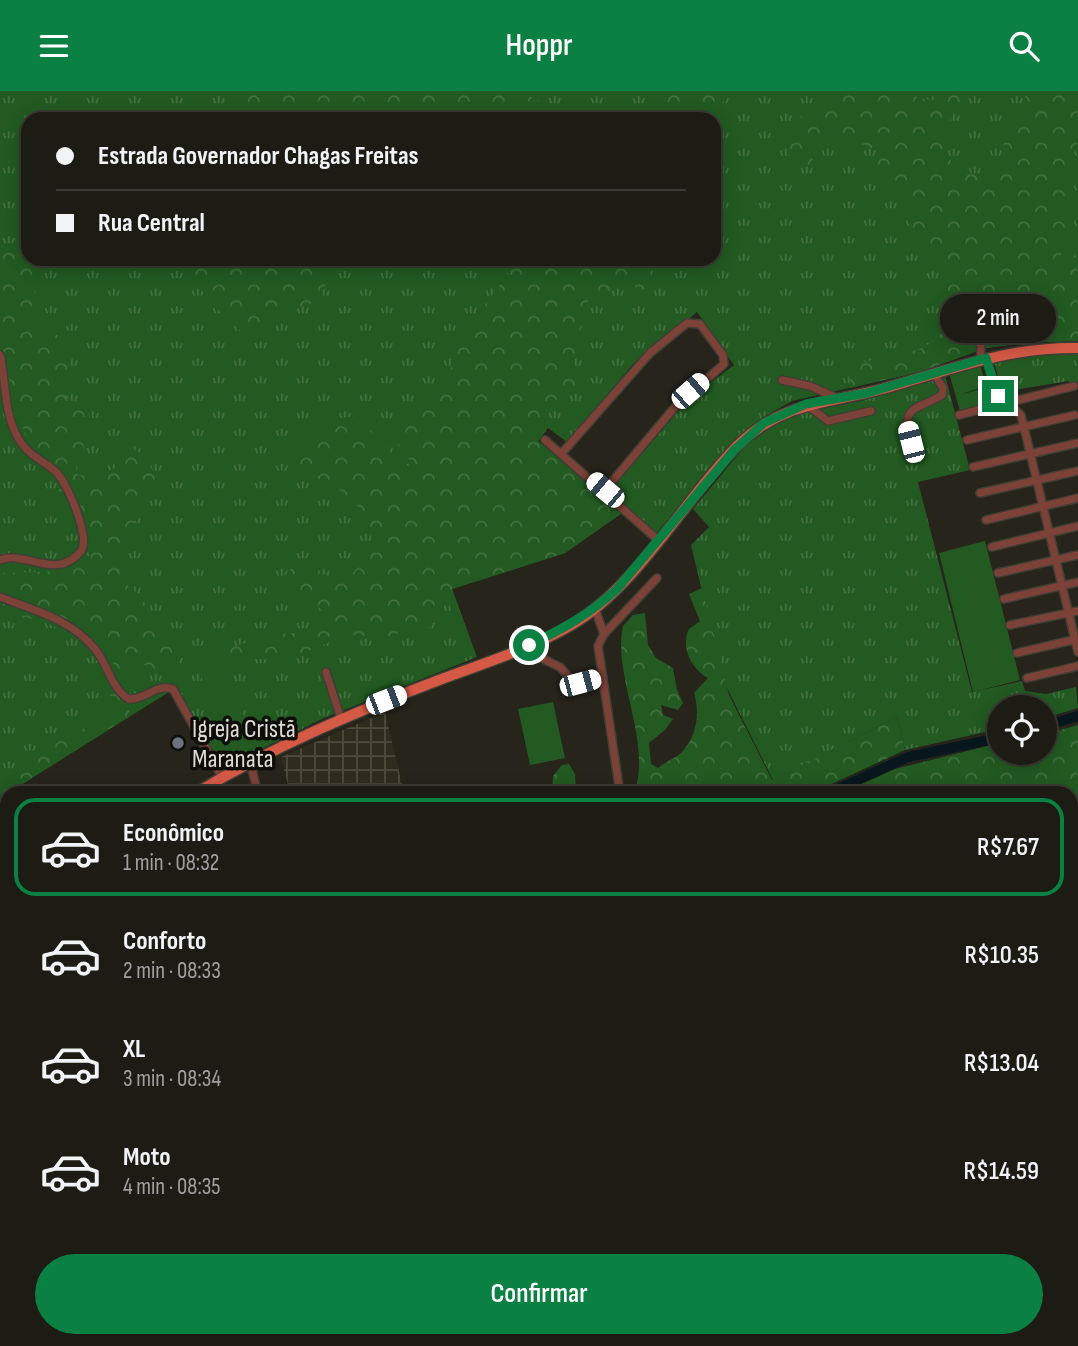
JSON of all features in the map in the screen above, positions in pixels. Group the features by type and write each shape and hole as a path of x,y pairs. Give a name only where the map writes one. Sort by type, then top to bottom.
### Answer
{"main road":[{"path":"218,784 250,762 341,719 529,645 569,626 595,609 745,439 764,423 806,404 934,374 983,358 1024,350 1078,348"}],"street":[{"path":"980,320 983,358 996,393 1020,412 1078,652"},
{"path":"562,453 650,353 691,321 701,324 723,355 724,364 675,407 605,490"},
{"path":"0,355 17,436 31,456 58,474 80,516 85,535 82,549 68,561 47,565 8,558 0,560"},
{"path":"911,442 905,421 908,414 943,395 943,388 934,374"},
{"path":"782,380 810,386 838,398"},
{"path":"959,415 1073,386"},
{"path":"806,404 828,421 872,411"},
{"path":"967,440 1075,415"},
{"path":"545,440 605,490 658,540"},
{"path":"973,467 1078,443"},
{"path":"980,493 1078,471"},
{"path":"986,520 1078,498"},
{"path":"992,547 1078,526"},
{"path":"999,573 1078,555"},
{"path":"619,786 598,652 604,634 657,578"},
{"path":"1004,599 1078,582"},
{"path":"0,597 72,627 95,648 119,691 129,699 140,698 161,687 173,689 218,784"},
{"path":"595,609 604,634"},
{"path":"1010,625 1078,611"},
{"path":"1017,653 1076,639"},
{"path":"529,645 537,656 560,667 574,683 603,677"},
{"path":"1027,678 1078,666"},
{"path":"326,672 341,719"},
{"path":"250,762 256,786"}],"shaded area":[{"path":"385,712 402,786 288,786 281,757"}],"green space":[{"path":"0,91 1078,91 1078,341 1032,342 986,348 919,372 792,401 762,418 734,440 656,534 610,491 687,401 734,365 697,312 633,364 567,442 548,428 538,441 622,513 565,553 452,589 477,657 324,718 221,769 177,687 19,786 0,786"},
{"path":"232,91 517,91 538,100 546,112 214,112"},
{"path":"651,91 727,91 722,105 716,112 699,112 704,95 697,92 686,112 641,112"},
{"path":"848,91 915,91 917,98 934,100 937,91 963,91 944,134 944,150 956,165 964,170 983,174 1000,168 1006,128 1029,91 1056,91 1078,102 1078,142 1068,167 1069,231 1060,258 1064,261 1078,257 1078,341 1032,342 986,348 919,372 850,388 848,371 853,364 901,355 930,344 940,335 947,322 949,306 946,284 939,264 914,243 908,203 878,178 876,150 854,142 837,141 816,150 810,166 798,168 791,164 790,144 798,119 811,109 845,96"},
{"path":"0,244 21,252 21,266 33,266 37,326 61,338 71,348 72,358 61,388 68,398 87,410 91,422 83,437 84,456 76,468 76,474 89,477 113,469 116,467 116,450 125,448 139,452 153,470 157,485 127,534 117,557 122,581 142,597 153,622 173,636 181,653 176,667 166,674 146,665 131,665 115,693 121,696 131,715 19,786 2,786 30,758 46,753 61,738 71,739 85,727 104,719 101,708 114,698 106,692 105,686 116,666 100,650 51,625 23,618 10,617 0,620 0,573 66,568 78,564 93,548 89,532 55,513 52,507 59,496 58,486 45,461 29,443 18,416 15,390 0,360"},
{"path":"174,266 342,266 330,276 318,301 296,309 252,335 240,330 207,303 197,281 181,268"},
{"path":"512,266 653,266 652,277 646,288 637,290 632,281 622,277 611,282 611,299 603,300 592,295 589,298 576,341 574,366 583,388 547,404 546,431 538,441 622,513 565,553 452,589 465,625 455,622 450,606 445,604 428,629 411,637 399,633 375,640 361,635 347,635 288,659 255,659 228,654 227,651 232,647 274,634 299,633 320,625 321,609 286,586 284,577 290,569 308,567 339,581 356,570 371,548 369,523 352,501 329,484 292,471 291,460 296,449 316,430 342,418 355,417 366,419 372,432 383,437 395,462 410,466 411,462 398,445 396,429 400,422 437,403 466,330"},
{"path":"1040,353 1078,353 1078,383 1070,384 1069,381 1002,392 994,362"},
{"path":"980,364 986,386 959,395 988,387 992,402 960,411 949,373"},
{"path":"945,375 970,470 918,482 972,692 1022,681 1025,691 1046,694 1076,687 1078,708 1057,714 1057,695 987,695 987,732 905,750 897,717 773,780 724,682 691,545 709,527 693,509 746,445 783,419 812,410 861,401"},
{"path":"985,541 1020,680 973,692 939,553"},
{"path":"702,588 729,695 772,780 897,717 905,750 827,786 636,786 639,753 623,666 623,626 633,615 645,613 648,645 656,658 673,668 677,690 683,703 678,710 661,705 663,715 673,719 665,730 649,743 651,764 658,768 682,752 691,739 697,716 694,693 708,678 693,664 687,650 689,629 700,621 689,594"},
{"path":"225,654 254,749 234,760 193,656"},
{"path":"553,702 565,758 530,765 518,709"},
{"path":"1078,725 1078,786 857,786 895,769 987,746 987,765 1057,765 1057,731"},
{"path":"569,764 575,774 576,786 552,786 553,776 562,765"}],"waterway":[{"path":"1057,722 1078,716"},
{"path":"844,786 908,757 987,741"}],"place":[{"name":"Igreja Cristã Maranata","path":"178,743"}],"route":[{"path":"529,645 569,626 595,609 617,589 735,449 764,423 779,415 806,404 867,393 986,358 998,396"}]}
